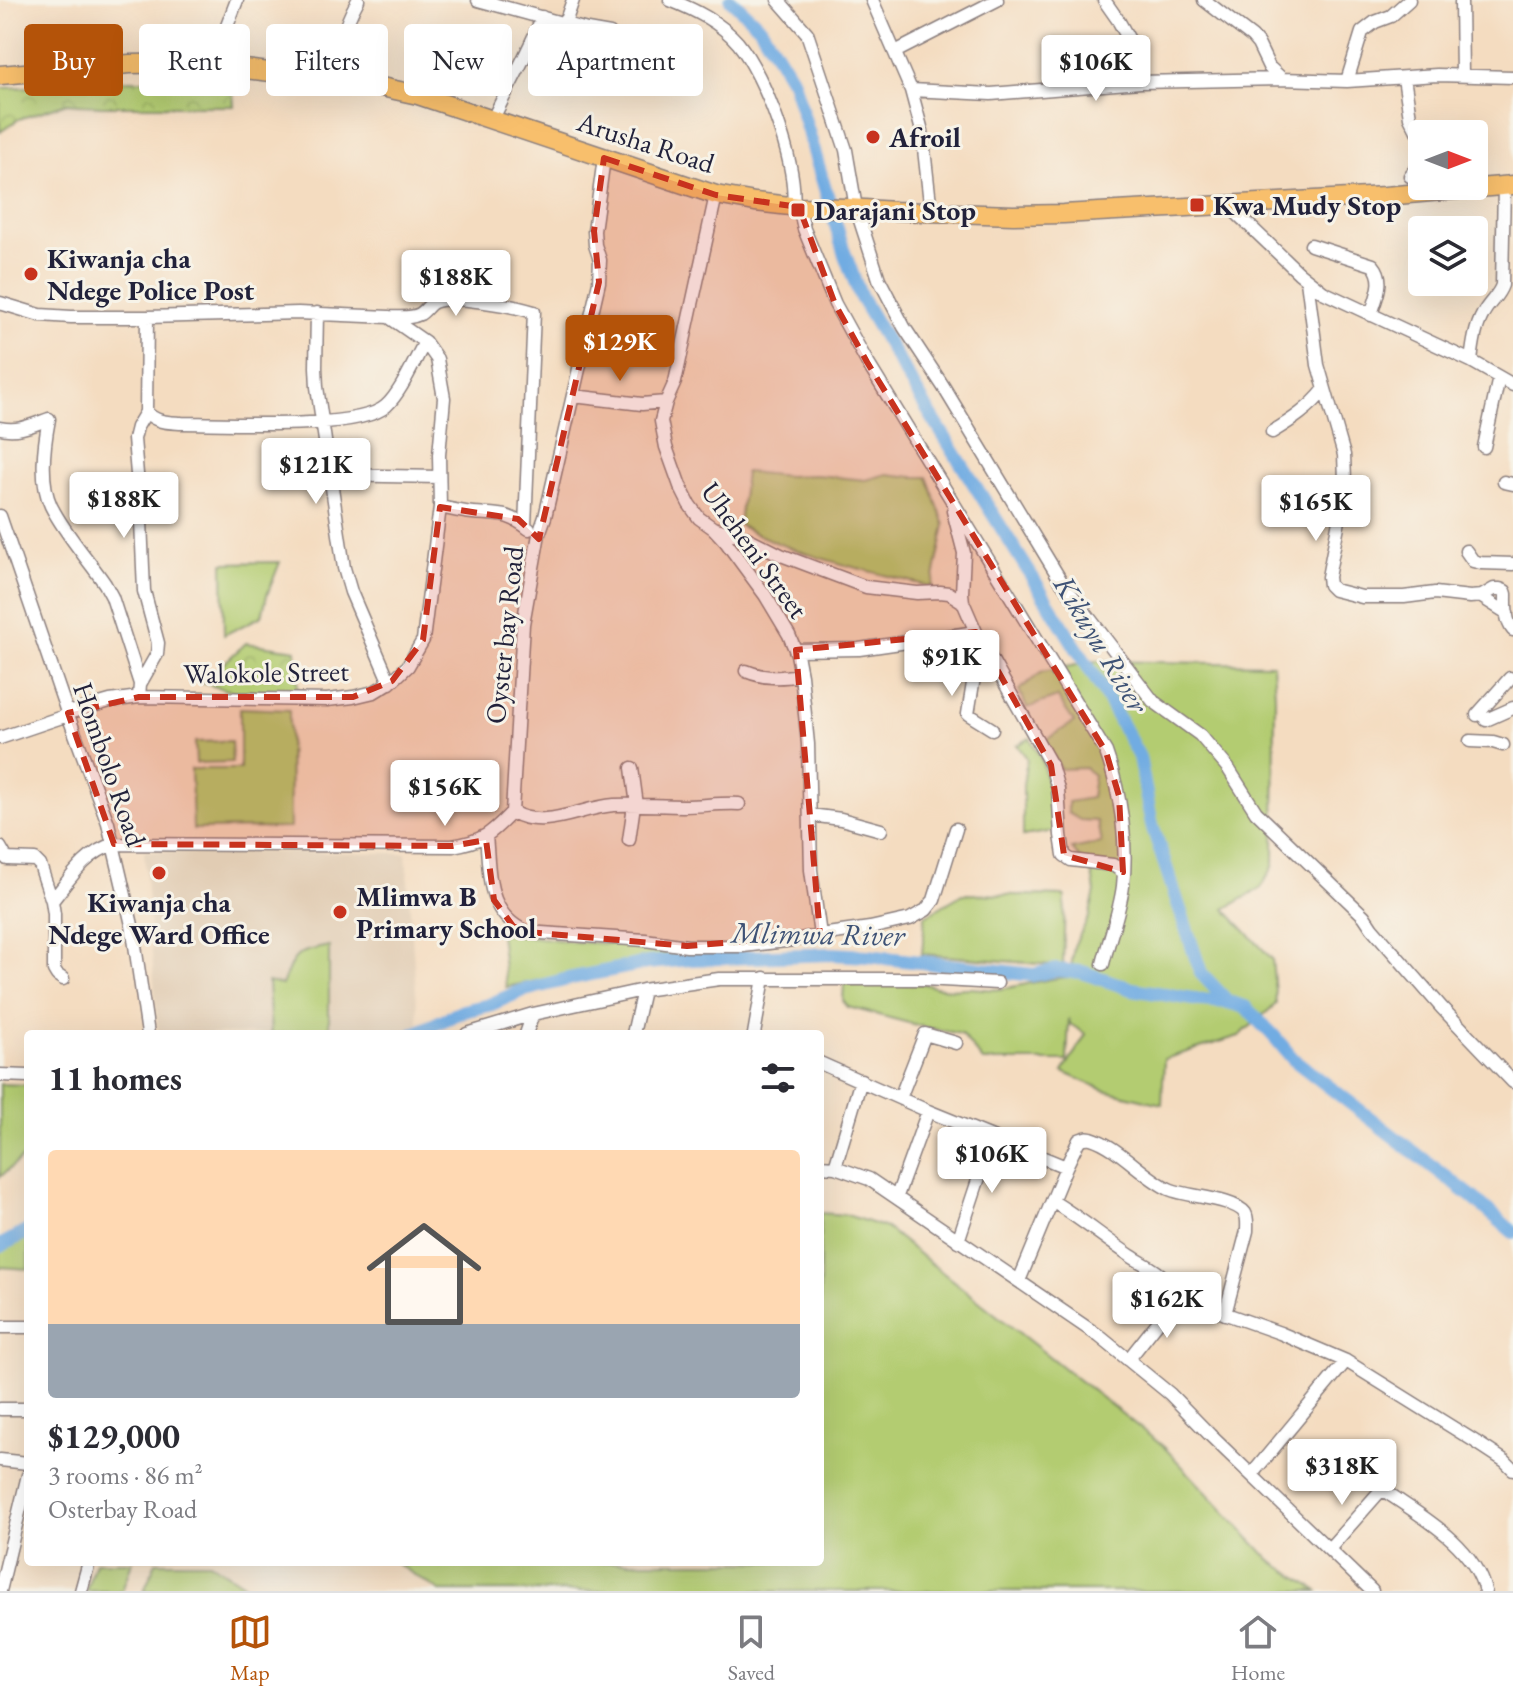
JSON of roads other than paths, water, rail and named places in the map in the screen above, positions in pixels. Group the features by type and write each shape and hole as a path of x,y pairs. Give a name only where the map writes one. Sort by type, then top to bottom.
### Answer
{"highway":[{"name":"Arusha Road","path":"0,75 139,64"},
{"name":"Arusha Road","path":"388,87 716,195 799,207 1038,214 1385,196 1509,185"}],"street":[{"path":"228,24 237,0"},
{"path":"347,24 358,0"},
{"path":"478,0 569,24"},
{"path":"492,121 535,37 540,0"},
{"path":"565,23 573,0"},
{"path":"670,0 706,16 737,42 753,64 790,159 804,229 835,304 894,409 1106,752 1119,796 1123,887 1103,964"},
{"path":"778,0 807,33 846,150 853,208 879,279 904,327 1061,581 1153,701 1200,735 1228,768 1256,812 1364,916 1442,1008 1513,1082"},
{"path":"872,0 911,90 922,131 931,212"},
{"path":"895,52 997,0"},
{"path":"1104,0 1138,56 1140,82"},
{"path":"1204,0 1252,37 1269,67 1282,79"},
{"path":"1347,81 1362,32 1375,22 1391,16 1409,0"},
{"path":"1461,2 1462,75"},
{"path":"911,90 991,94 1140,82 1347,81 1462,75 1513,77"},
{"path":"1404,78 1412,120"},
{"name":"Oyster bay Road","path":"512,812 523,624 539,534 599,282 600,260 594,231 604,158"},
{"path":"1471,361 1473,340 1483,313 1500,293 1508,252 1509,185"},
{"name":"Uheheni Street","path":"716,195 675,382 661,421 666,447 689,504 699,518 713,528 765,595 795,650 801,675 808,744 811,870 820,935"},
{"path":"1228,205 1323,292 1471,361 1513,385"},
{"path":"1311,245 1373,265 1380,278 1371,315"},
{"path":"1307,280 1318,365 1344,465 1342,505 1329,585 1334,590 1375,598 1435,593 1470,597 1494,589 1509,589 1507,613 1513,630"},
{"path":"0,303 40,315 147,317 317,313 413,317 434,302 451,299 512,306 534,312 525,526"},
{"path":"317,313 316,367 344,568 351,592 390,683"},
{"path":"139,690 157,654 158,643 144,591 134,439 146,412 147,317"},
{"path":"146,412 152,419 182,423 322,423 370,415 385,407 425,342 389,317"},
{"name":"Walokole Street","path":"0,738 139,690 327,700 374,692 390,683 408,666 423,640 440,507 444,398 437,359 425,342"},
{"path":"1484,447 1499,377"},
{"path":"1272,432 1307,408 1324,390"},
{"path":"573,396 642,404 666,402"},
{"path":"0,428 23,429 49,419 44,443 44,468 50,504 105,584 123,630 139,690"},
{"path":"331,475 439,477"},
{"path":"949,497 964,553 962,593 975,671 968,714 992,729"},
{"path":"440,507 504,515 518,519 539,534"},
{"name":"Hombolo Road","path":"0,516 108,823 132,925 147,1030"},
{"path":"713,528 745,537 781,555 866,587 949,593 963,602"},
{"path":"1465,557 1481,563 1513,564"},
{"path":"1480,596 1507,613"},
{"path":"971,633 1042,749 1055,777 1064,855 1071,860 1110,864 1123,872"},
{"path":"795,650 859,649 971,633"},
{"path":"746,671 770,678 801,675"},
{"path":"1510,678 1481,718 1513,708"},
{"path":"1470,741 1503,745"},
{"path":"629,840 636,805 632,768"},
{"path":"52,901 87,860 102,848 114,844 452,846 486,836 512,812 531,820 610,806 739,804"},
{"path":"810,815 841,819 881,830"},
{"path":"486,836 494,900 513,926 527,932 687,946 743,946 870,928 910,919 926,910 934,900 956,829"},
{"path":"0,847 9,859"},
{"path":"9,859 35,860 40,865 52,901 53,963 57,975 63,979"},
{"path":"0,872 9,859"},
{"path":"755,1030 764,978"},
{"path":"480,1030 533,1014 643,990 719,979 908,978 997,983"},
{"path":"634,1030 643,990"},
{"path":"527,1030 533,1014"},
{"path":"900,1098 925,1034 956,1043"},
{"path":"824,1065 1066,1167"},
{"path":"0,1075 24,1076"},
{"path":"835,1167 861,1080"},
{"path":"897,1196 928,1111"},
{"path":"958,1241 992,1138"},
{"path":"1019,1281 1079,1140 1090,1138 1116,1152 1163,1186 1190,1196 1229,1204 1245,1213 1247,1231 1225,1314"},
{"path":"824,1166 869,1179 897,1196 1099,1336 1170,1394 1372,1591"},
{"path":"1052,1201 1156,1271 1178,1297 1280,1333 1346,1361 1476,1442 1513,1469"},
{"path":"1128,1360 1178,1297"},
{"path":"0,1327 24,1327"},
{"path":"1252,1474 1346,1361"},
{"path":"0,1409 24,1409"},
{"path":"0,1460 24,1463"},
{"path":"1329,1549 1382,1489 1451,1540 1471,1562 1485,1591"},
{"path":"0,1591 24,1492"},
{"path":"81,1591 88,1566"}],"waterway":[{"name":"Kikuyu River","path":"731,0 760,27 793,81 844,252 861,298 1104,692 1139,757 1152,825 1201,973 1228,1002 1245,1007 1293,1059 1513,1232"},
{"name":"Mlimwa River","path":"423,1030 463,1011 489,1005 521,991 647,963 832,954 1033,975 1056,970 1082,972 1132,989 1228,1002"},
{"name":"Mlimwa River","path":"0,1246 24,1233"}],"place":[{"name":"Afroil","path":"873,137"},
{"name":"Kwa Mudy Stop","path":"1197,205"},
{"name":"Darajani Stop","path":"798,210"},
{"name":"Kiwanja cha Ndege Police Post","path":"31,274"},
{"name":"Kiwanja cha Ndege Ward Office","path":"159,873"},
{"name":"Mlimwa B Primary School","path":"340,912"}]}
